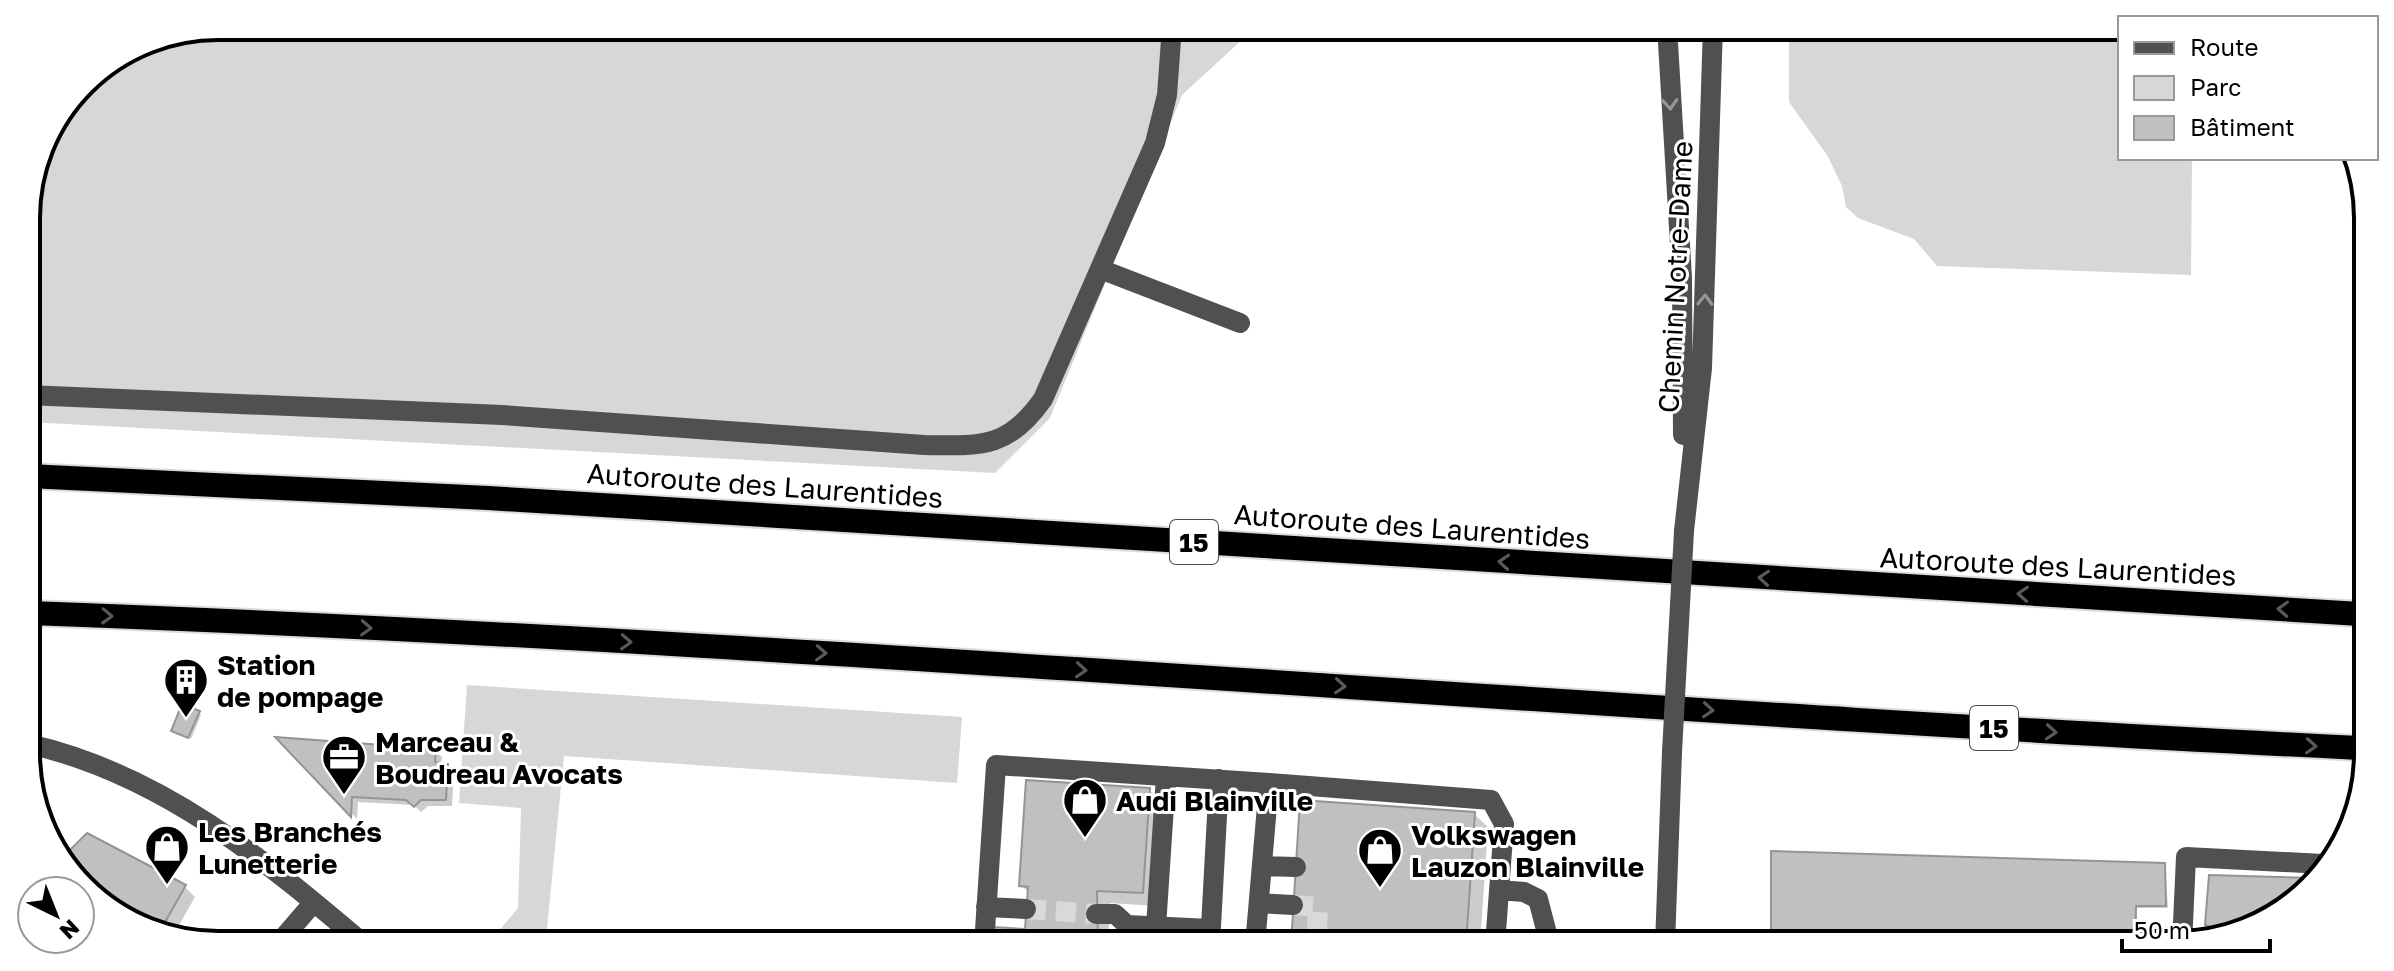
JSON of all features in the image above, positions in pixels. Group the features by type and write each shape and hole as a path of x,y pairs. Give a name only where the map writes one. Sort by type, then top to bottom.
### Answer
{"highway":[{"name":"Autoroute des Laurentides","path":"40,477 488,498 2354,614"},
{"name":"15","path":"40,614 830,653 2124,737 2354,748"}],"street":[{"path":"40,396 425,411 924,445 986,444 1019,428 1043,399 1163,119 1171,40"},
{"name":"Chemin Notre-Dame","path":"1668,40 1682,278 1684,531"},
{"name":"Chemin Notre-Dame","path":"1666,931 1684,531 1702,368 1713,40"},
{"path":"1100,269 1240,323"},
{"path":"40,748 97,766 176,803 251,852 348,931"},
{"path":"985,931 996,765 1491,800 1504,824 1496,931"},
{"path":"1156,927 1166,776"},
{"path":"1210,931 1219,779"},
{"path":"1256,931 1269,783"},
{"path":"2183,931 2186,857 2315,864"},
{"path":"1262,866 1296,867"},
{"path":"1499,890 1524,892 1538,899 1546,931"},
{"path":"289,931 314,902"},
{"path":"1259,903 1293,905"},
{"path":"986,907 1026,909"},
{"path":"1096,914 1115,914 1124,931"},
{"path":"1141,931 1156,927 1178,931"}],"green space":[{"path":"207,40 1242,40 1182,95 1050,418 995,473 40,423 40,207 46,172 58,139 70,119 101,84 139,58 183,43"},
{"path":"1789,40 2118,40 2118,160 2192,160 2191,275 1937,266 1914,239 1858,218 1846,207 1842,186 1827,155 1789,102"},
{"path":"467,685 962,717 957,783 564,756 546,931 499,931 518,908 521,808 459,803"}],"building":[{"name":"Station de pompage","path":"182,704 200,711 188,738 171,731"},
{"path":"275,737 436,749 435,762 448,764 446,800 421,800 414,807 406,800 352,797 351,817"},
{"path":"1026,780 1150,788 1143,893 1097,891 1098,931 993,931 993,927 1025,929 1028,887 1019,886"},
{"path":"1300,800 1475,812 1467,931 1292,931"},
{"path":"87,833 186,885 165,923 161,922 119,901 96,882 96,875 89,875 84,870 70,852"},
{"path":"1771,851 2165,863 2166,906 2136,906 2135,931 1771,931"},
{"path":"2209,875 2302,878 2255,913 2213,927 2205,925"}],"tunnel":[{"path":"1293,905 1318,907 1317,931"},
{"path":"1026,909 1096,914"}],"place":[{"name":"Station de pompage","path":"186,719"},
{"name":"Marceau & Boudreau Avocats","path":"344,796"},
{"name":"Audi Blainville","path":"1085,839"},
{"name":"Les Branchés Lunetterie","path":"167,886"},
{"name":"Volkswagen Lauzon Blainville","path":"1380,889"}]}
